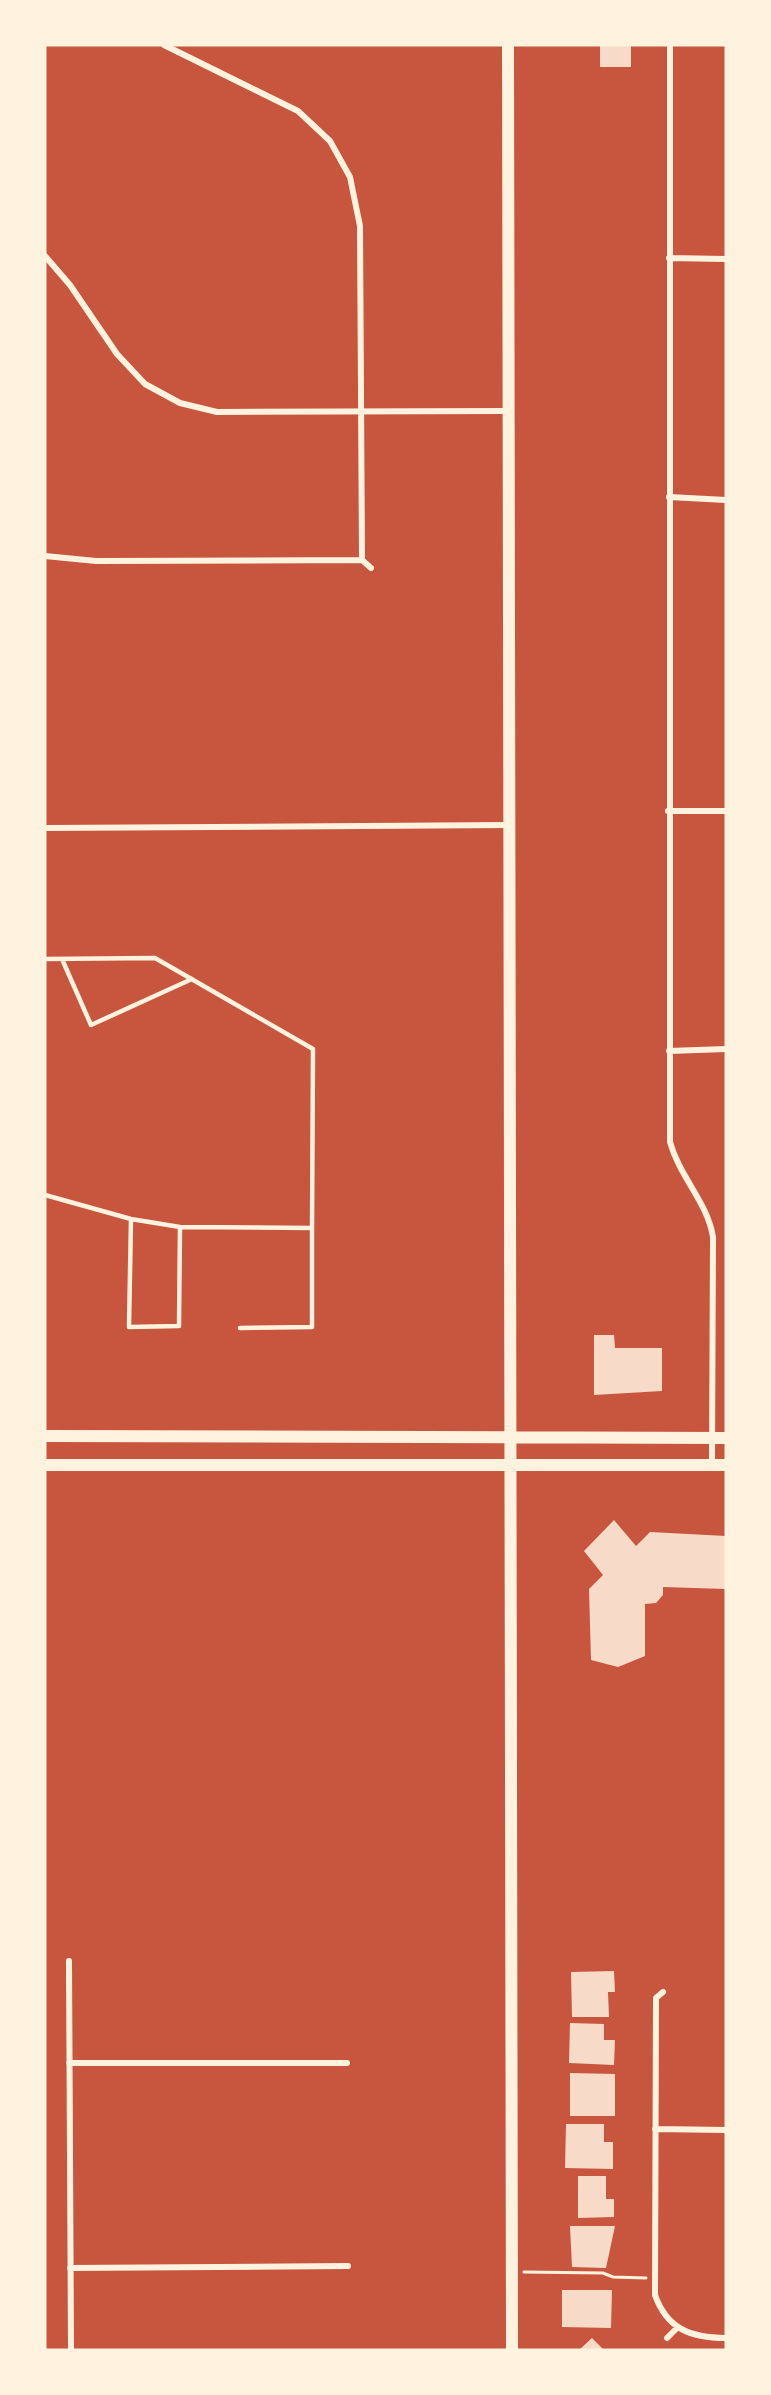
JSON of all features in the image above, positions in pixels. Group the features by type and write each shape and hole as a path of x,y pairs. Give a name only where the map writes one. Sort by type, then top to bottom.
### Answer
{"main road":[{"path":"508,45 512,2350"},
{"path":"45,1436 720,1438"},
{"path":"45,1465 726,1466"}],"street":[{"path":"164,45 298,111 330,141 350,177 360,226 362,560"},
{"path":"670,45 668,811 670,1142 676,1164 710,1217 713,1237 720,1438 712,1466"},
{"path":"45,256 70,285 117,354 145,384 180,403 217,412 507,411"},
{"path":"669,258 726,259"},
{"path":"669,497 726,500"},
{"path":"45,556 96,561 314,562 362,560 371,568"},
{"path":"668,811 726,811"},
{"path":"45,828 511,825"},
{"path":"669,1051 726,1049"},
{"path":"69,1960 70,2350"},
{"path":"663,1992 656,1998 655,2295 660,2309 677,2328 704,2338 726,2338"},
{"path":"69,2063 347,2063"},
{"path":"655,2129 726,2130"},
{"path":"70,2268 348,2266"},
{"path":"667,2338 677,2328"}],"lane":[{"path":"45,959 155,958 313,1049 312,1327 240,1328"},
{"path":"62,959 91,1025 192,979"},
{"path":"45,1195 131,1219 180,1227 312,1228"},
{"path":"131,1219 129,1327 178,1326 180,1227"}],"path":[{"path":"513,2272 603,2273 613,2277 654,2279"}],"building":[{"path":"600,45 631,45 631,67 600,67"},
{"path":"594,1335 614,1335 615,1348 662,1348 662,1391 594,1395"},
{"path":"614,1520 636,1546 650,1532 726,1536 726,1589 663,1587 663,1595 656,1603 645,1604 645,1656 618,1667 591,1660 589,1589 603,1575 584,1551"},
{"path":"614,1971 615,1992 608,1992 609,2017 572,2017 571,1972"},
{"path":"570,2023 604,2024 604,2040 615,2040 614,2065 569,2063"},
{"path":"570,2073 615,2074 615,2116 570,2116"},
{"path":"566,2124 604,2124 604,2142 613,2142 613,2169 565,2168"},
{"path":"578,2176 606,2176 606,2199 614,2199 614,2217 578,2218"},
{"path":"570,2226 615,2226 606,2268 572,2267"},
{"path":"562,2290 612,2290 611,2328 562,2327"},
{"path":"592,2338 604,2350 579,2350"}]}
